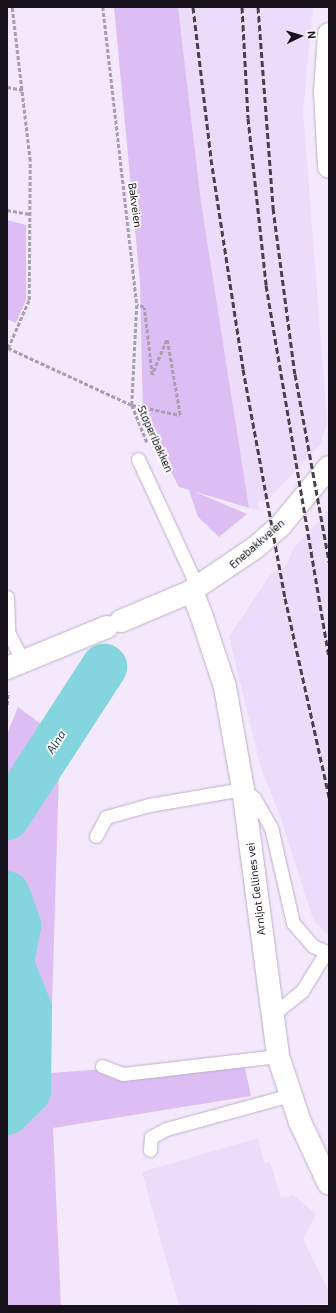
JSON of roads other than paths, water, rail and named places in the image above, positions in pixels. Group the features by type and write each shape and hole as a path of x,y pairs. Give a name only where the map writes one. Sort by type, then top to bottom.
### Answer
{"street":[{"path":"329,34 325,92 329,167"},
{"name":"Enebakkveien","path":"15,665 194,590 234,565 281,525 329,467"},
{"name":"Arnljot Gellines vei","path":"194,590 225,688 243,790 271,1016 278,1056 290,1095 329,1184"}],"lane":[{"path":"138,459 194,590"},
{"path":"7,597 7,630 15,665"},
{"path":"96,836 106,817 149,805 243,790 254,798 271,827 293,923 313,946 328,952 302,991 271,1016"},
{"path":"102,1066 123,1074 278,1056"},
{"path":"150,1150 151,1138 166,1129 290,1095"}],"waterway":[{"name":"Alna","path":"7,817 104,667"},
{"name":"Alna","path":"7,894 18,925 7,985"},
{"path":"7,1112 28,1091 29,1009 11,964"}],"railway":[{"path":"193,7 211,159 243,369 285,598 329,797"},
{"path":"242,7 248,118 266,285 329,657"},
{"path":"258,7 273,208 295,374 329,562"}]}
